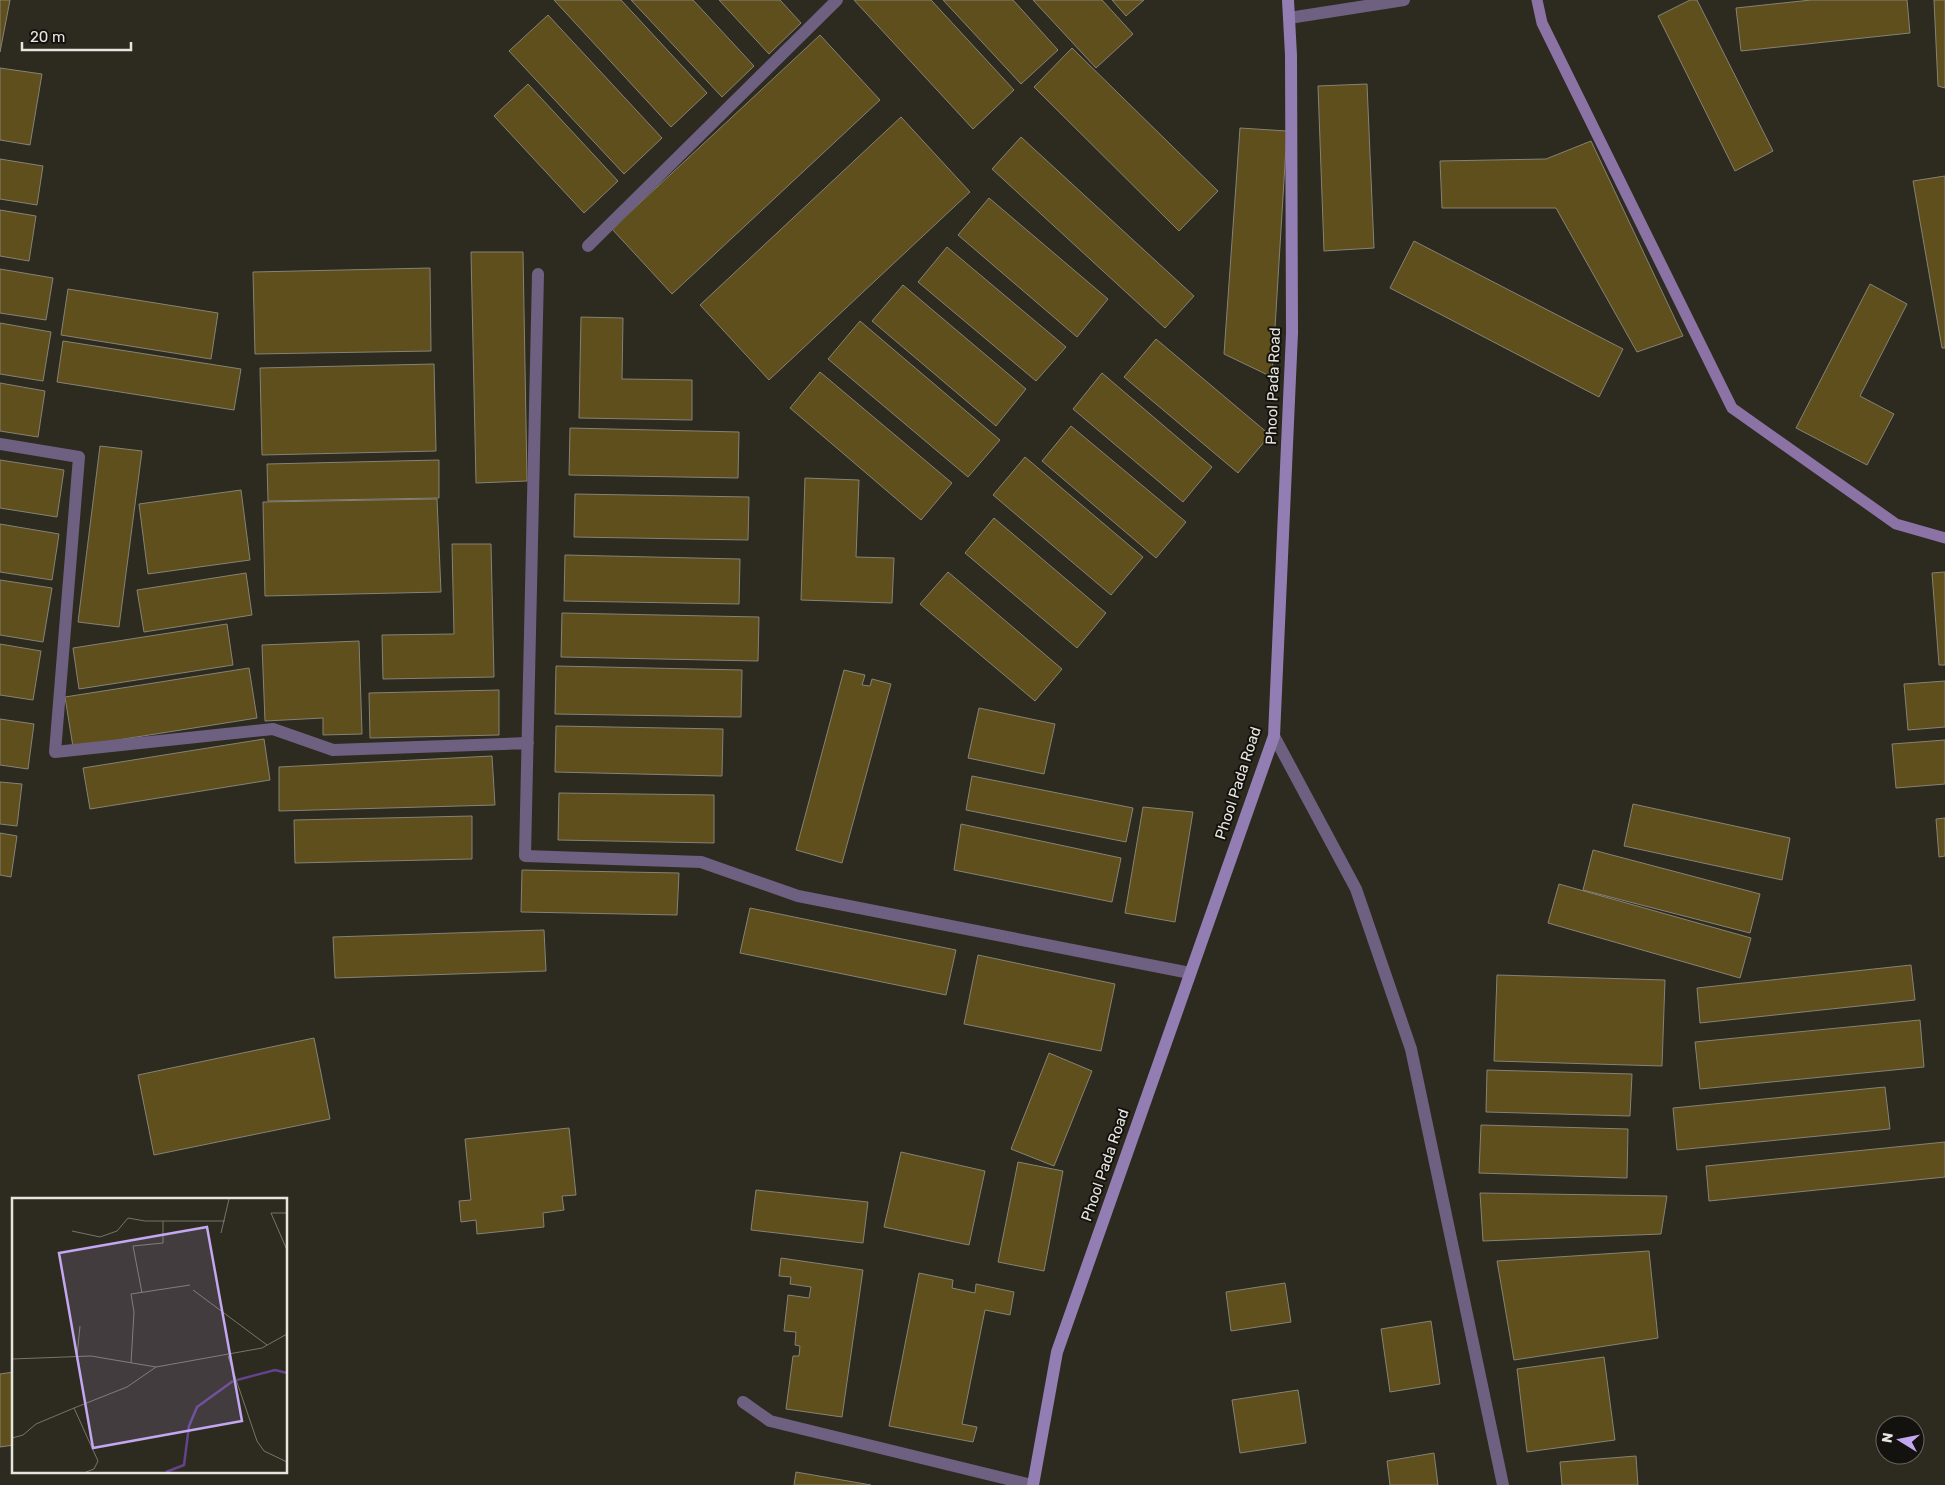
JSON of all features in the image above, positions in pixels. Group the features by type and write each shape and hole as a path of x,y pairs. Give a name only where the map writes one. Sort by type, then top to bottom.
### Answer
{"street":[{"path":"588,246 837,0"},
{"name":"Phool Pada Road","path":"1032,1485 1057,1352 1274,736 1292,332 1292,56 1288,0"},
{"path":"1289,18 1404,0"},
{"path":"538,274 525,856 701,862 798,896 1190,972"},
{"path":"0,444 79,457 55,752 273,729 333,750 528,743"},
{"path":"1274,736 1356,889 1411,1049 1503,1485"},
{"path":"743,1402 770,1421 1032,1485"}],"building":[{"path":"0,0 10,0 0,52"},
{"path":"554,0 621,0 707,93 671,127"},
{"path":"631,0 693,0 754,66 722,97"},
{"path":"719,0 780,0 801,23 769,54"},
{"path":"854,0 931,0 1014,90 973,129"},
{"path":"943,0 1013,0 1058,50 1021,84"},
{"path":"1033,0 1102,0 1133,34 1096,68"},
{"path":"1112,0 1144,0 1126,16"},
{"path":"1690,0 1697,0 1773,151 1735,171 1658,16"},
{"path":"1811,0 1907,0 1910,33 1741,51 1736,8"},
{"path":"1934,0 1945,0 1945,88 1938,86"},
{"path":"548,15 662,138 624,174 509,51"},
{"path":"820,35 880,100 672,294 612,229"},
{"path":"1072,48 1218,191 1179,231 1034,87"},
{"path":"0,68 42,74 30,145 0,140"},
{"path":"528,84 618,181 584,213 494,116"},
{"path":"1367,84 1374,248 1324,251 1318,86"},
{"path":"901,117 970,192 769,380 700,305"},
{"path":"1240,128 1287,131 1272,377 1224,354"},
{"path":"1021,137 1194,296 1165,328 992,169"},
{"path":"1591,141 1683,336 1637,352 1556,208 1442,208 1440,161 1546,159"},
{"path":"0,159 43,166 37,205 0,199"},
{"path":"1945,176 1945,348 1942,348 1913,181"},
{"path":"989,198 1108,299 1077,337 958,235"},
{"path":"0,210 36,216 29,261 0,256"},
{"path":"1414,241 1623,349 1599,397 1390,288"},
{"path":"947,247 1066,347 1036,381 918,282"},
{"path":"471,252 523,252 527,481 476,483"},
{"path":"430,268 431,351 255,354 253,272"},
{"path":"0,269 53,278 46,320 0,313"},
{"path":"1870,284 1907,304 1860,396 1894,414 1867,465 1796,428"},
{"path":"903,285 1026,389 996,426 872,321"},
{"path":"68,289 218,313 211,359 61,335"},
{"path":"581,317 623,318 622,379 692,380 692,420 579,418"},
{"path":"860,321 1000,440 968,477 828,359"},
{"path":"0,323 51,332 43,381 0,374"},
{"path":"1156,339 1270,435 1238,473 1124,377"},
{"path":"63,341 241,369 234,410 57,382"},
{"path":"434,364 436,451 262,455 260,368"},
{"path":"820,372 952,483 921,520 790,408"},
{"path":"1102,373 1212,467 1183,502 1073,409"},
{"path":"0,383 45,391 38,437 0,431"},
{"path":"1071,426 1186,522 1156,558 1042,461"},
{"path":"570,428 739,432 738,478 569,475"},
{"path":"100,446 142,451 119,627 78,622"},
{"path":"1025,457 1143,557 1111,595 993,495"},
{"path":"0,460 64,470 57,517 0,508"},
{"path":"439,460 439,498 268,501 267,464"},
{"path":"805,478 859,480 856,557 894,558 892,603 801,600"},
{"path":"241,490 250,560 148,574 139,504"},
{"path":"575,494 749,497 748,540 574,537"},
{"path":"437,499 441,592 265,596 263,502"},
{"path":"994,518 1106,613 1077,648 965,553"},
{"path":"0,524 59,534 52,580 0,572"},
{"path":"452,544 491,544 494,677 383,679 382,635 454,634"},
{"path":"565,555 740,559 739,604 564,601"},
{"path":"948,572 1062,669 1035,701 920,604"},
{"path":"1945,572 1945,665 1939,665 1932,573"},
{"path":"246,573 252,615 144,632 137,590"},
{"path":"0,580 52,588 43,642 0,635"},
{"path":"562,613 759,617 758,661 561,657"},
{"path":"227,624 233,665 79,689 73,648"},
{"path":"359,641 362,734 323,735 323,718 265,721 262,645"},
{"path":"0,644 41,651 33,700 0,695"},
{"path":"556,666 742,670 741,717 555,714"},
{"path":"249,668 257,718 73,747 65,697"},
{"path":"844,670 865,675 862,685 870,686 872,679 891,684 842,863 796,850"},
{"path":"1945,681 1945,727 1908,730 1904,684"},
{"path":"499,690 499,735 370,738 369,693"},
{"path":"979,708 1055,724 1044,774 968,758"},
{"path":"0,719 34,724 28,769 0,765"},
{"path":"556,726 723,729 722,776 555,772"},
{"path":"264,739 270,780 90,809 83,768"},
{"path":"1945,740 1945,784 1896,788 1892,744"},
{"path":"492,756 495,805 279,811 279,767"},
{"path":"972,776 1133,808 1126,842 966,810"},
{"path":"0,782 22,784 17,826 0,824"},
{"path":"559,793 714,795 714,843 558,840"},
{"path":"1633,804 1790,838 1782,880 1624,846"},
{"path":"1143,807 1193,812 1175,922 1125,913"},
{"path":"472,816 472,859 295,863 294,820"},
{"path":"1945,818 1945,856 1939,857 1936,819"},
{"path":"961,824 1121,858 1112,902 954,870"},
{"path":"0,833 17,836 11,877 0,875"},
{"path":"1593,850 1760,894 1750,933 1583,890"},
{"path":"522,870 679,873 677,915 521,912"},
{"path":"1559,884 1751,938 1740,978 1548,923"},
{"path":"750,908 956,950 946,995 740,953"},
{"path":"544,930 546,971 335,978 333,937"},
{"path":"978,955 1115,984 1101,1051 964,1024"},
{"path":"1911,965 1915,1000 1700,1023 1697,988"},
{"path":"1497,975 1665,980 1662,1066 1494,1061"},
{"path":"1920,1020 1924,1067 1700,1089 1695,1042"},
{"path":"314,1038 330,1119 154,1155 138,1075"},
{"path":"1049,1053 1092,1071 1054,1166 1011,1149"},
{"path":"1487,1070 1632,1074 1630,1116 1486,1112"},
{"path":"1885,1087 1890,1129 1677,1150 1673,1108"},
{"path":"1481,1125 1628,1129 1627,1178 1479,1173"},
{"path":"569,1128 576,1195 562,1196 564,1210 543,1213 544,1227 477,1234 476,1220 461,1222 459,1201 471,1200 465,1139"},
{"path":"1945,1142 1945,1177 1709,1201 1706,1166"},
{"path":"901,1152 985,1171 969,1245 884,1227"},
{"path":"1018,1162 1063,1171 1044,1271 998,1262"},
{"path":"756,1190 868,1202 863,1243 751,1230"},
{"path":"1480,1193 1667,1196 1661,1234 1483,1241"},
{"path":"1649,1251 1658,1338 1514,1360 1497,1261"},
{"path":"781,1258 863,1270 842,1417 786,1409 793,1356 799,1356 800,1346 795,1345 796,1332 784,1331 788,1295 809,1298 811,1287 790,1284 791,1277 779,1276"},
{"path":"919,1273 953,1280 952,1288 975,1293 976,1284 1014,1292 1010,1315 985,1310 962,1424 977,1427 973,1442 889,1426"},
{"path":"1285,1283 1291,1322 1231,1331 1226,1292"},
{"path":"1431,1321 1440,1384 1390,1392 1381,1329"},
{"path":"1604,1357 1615,1440 1527,1452 1517,1369"},
{"path":"12,1372 12,1445 0,1447 0,1374"},
{"path":"1298,1390 1306,1443 1240,1453 1232,1400"},
{"path":"1434,1453 1438,1485 1390,1485 1387,1461"},
{"path":"1636,1456 1638,1485 1562,1485 1560,1462"},
{"path":"796,1472 871,1485 794,1485"}],"waterway":[{"path":"1537,0 1542,23 1732,408 1896,524 1945,538"}]}
